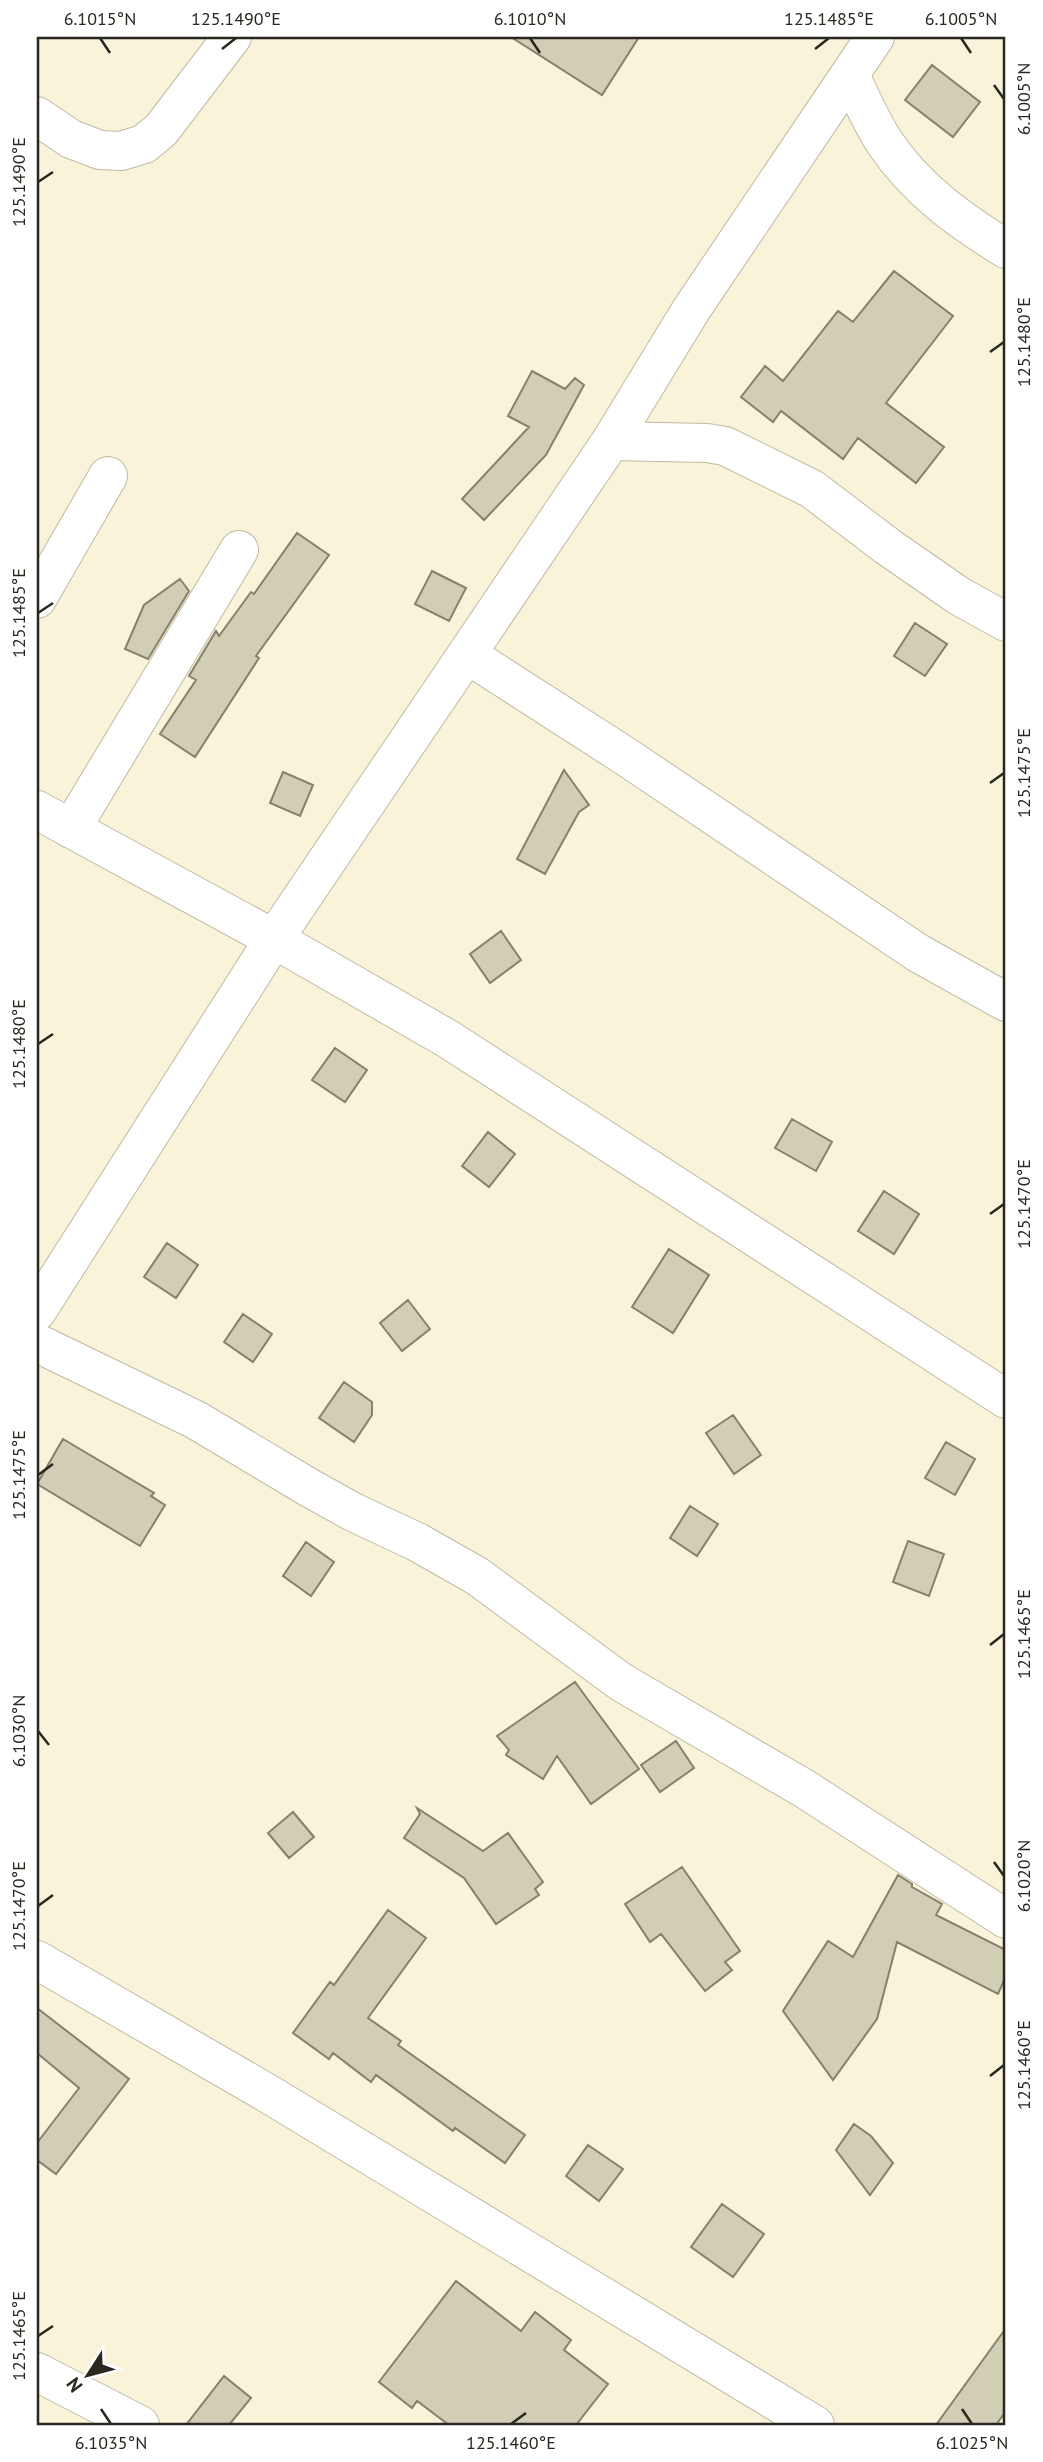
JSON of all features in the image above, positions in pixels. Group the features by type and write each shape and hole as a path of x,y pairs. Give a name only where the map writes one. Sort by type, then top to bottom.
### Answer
{"street":[{"path":"37,116 71,139 100,150 121,151 144,144 161,130 232,37"},
{"path":"37,1311 274,939 611,441 691,310 876,37"},
{"path":"850,75 883,141 904,169 962,221 1006,249"},
{"path":"611,441 707,443 725,446 812,489 959,596 1006,622"},
{"path":"37,599 108,476"},
{"path":"71,829 239,550"},
{"path":"468,655 918,953 1006,1002"},
{"path":"37,810 274,939 448,1039 1006,1399"},
{"path":"37,1343 196,1420 352,1512 417,1542 477,1576 621,1682 804,1789 1006,1919"},
{"path":"37,1959 267,2092 815,2425"},
{"path":"37,2372 139,2425"}],"building":[{"path":"511,37 639,37 602,95"},
{"path":"932,65 980,102 953,137 905,100"},
{"path":"894,271 953,316 886,403 944,447 916,483 858,438 843,459 781,411 773,422 741,397 765,366 783,381 838,311 853,322"},
{"path":"532,371 565,389 575,378 584,385 546,455 484,520 462,499 529,427 508,416"},
{"path":"297,533 329,555 256,656 259,658 195,757 160,734 196,680 189,676 216,631 219,636 251,592 254,594"},
{"path":"432,571 466,588 449,621 415,604"},
{"path":"180,579 189,591 148,659 125,649 144,605"},
{"path":"915,623 947,644 925,676 894,656"},
{"path":"564,770 589,805 579,812 545,874 517,859"},
{"path":"283,772 313,785 300,816 270,803"},
{"path":"501,931 521,960 490,983 470,954"},
{"path":"335,1048 367,1070 345,1102 312,1080"},
{"path":"792,1119 832,1142 816,1171 775,1148"},
{"path":"488,1132 515,1154 489,1187 462,1166"},
{"path":"884,1191 919,1214 894,1254 858,1231"},
{"path":"167,1243 198,1265 176,1298 144,1277"},
{"path":"669,1249 709,1275 673,1333 632,1307"},
{"path":"408,1300 430,1329 402,1351 380,1323"},
{"path":"243,1314 272,1334 253,1362 224,1342"},
{"path":"344,1382 372,1402 372,1415 354,1442 319,1418"},
{"path":"733,1415 761,1455 734,1474 706,1433"},
{"path":"63,1439 154,1493 151,1496 165,1505 140,1546 37,1484"},
{"path":"946,1442 975,1459 955,1495 925,1478"},
{"path":"690,1506 718,1524 697,1556 670,1538"},
{"path":"908,1541 944,1554 929,1596 893,1582"},
{"path":"306,1542 334,1562 311,1596 283,1576"},
{"path":"575,1682 639,1769 591,1804 557,1756 543,1779 506,1755 509,1750 497,1736"},
{"path":"676,1741 694,1768 660,1792 641,1765"},
{"path":"417,1808 483,1851 508,1833 543,1882 535,1889 539,1895 496,1924 464,1878 404,1838 420,1814"},
{"path":"293,1812 314,1837 289,1858 268,1833"},
{"path":"682,1867 740,1951 725,1962 732,1970 705,1991 661,1934 650,1942 625,1904"},
{"path":"898,1875 912,1884 912,1887 942,1904 936,1915 1006,1950 1006,1976 998,1994 897,1942 877,2019 833,2080 783,2011 828,1941 853,1957"},
{"path":"388,1910 426,1938 368,2018 401,2041 398,2045 525,2135 505,2163 455,2128 453,2131 376,2075 371,2082 333,2053 329,2059 293,2033 330,1982 334,1985"},
{"path":"37,2008 129,2079 56,2174 37,2160 37,2143 79,2088 37,2053"},
{"path":"854,2124 871,2136 893,2163 870,2195 836,2150"},
{"path":"588,2145 623,2169 599,2201 566,2176"},
{"path":"722,2204 764,2234 733,2277 691,2247"},
{"path":"456,2281 521,2331 535,2312 571,2340 564,2350 608,2384 576,2425 449,2425 417,2401 412,2408 379,2382"},
{"path":"1006,2328 1006,2411 996,2425 936,2425"},
{"path":"224,2376 251,2398 229,2425 186,2425"}]}
